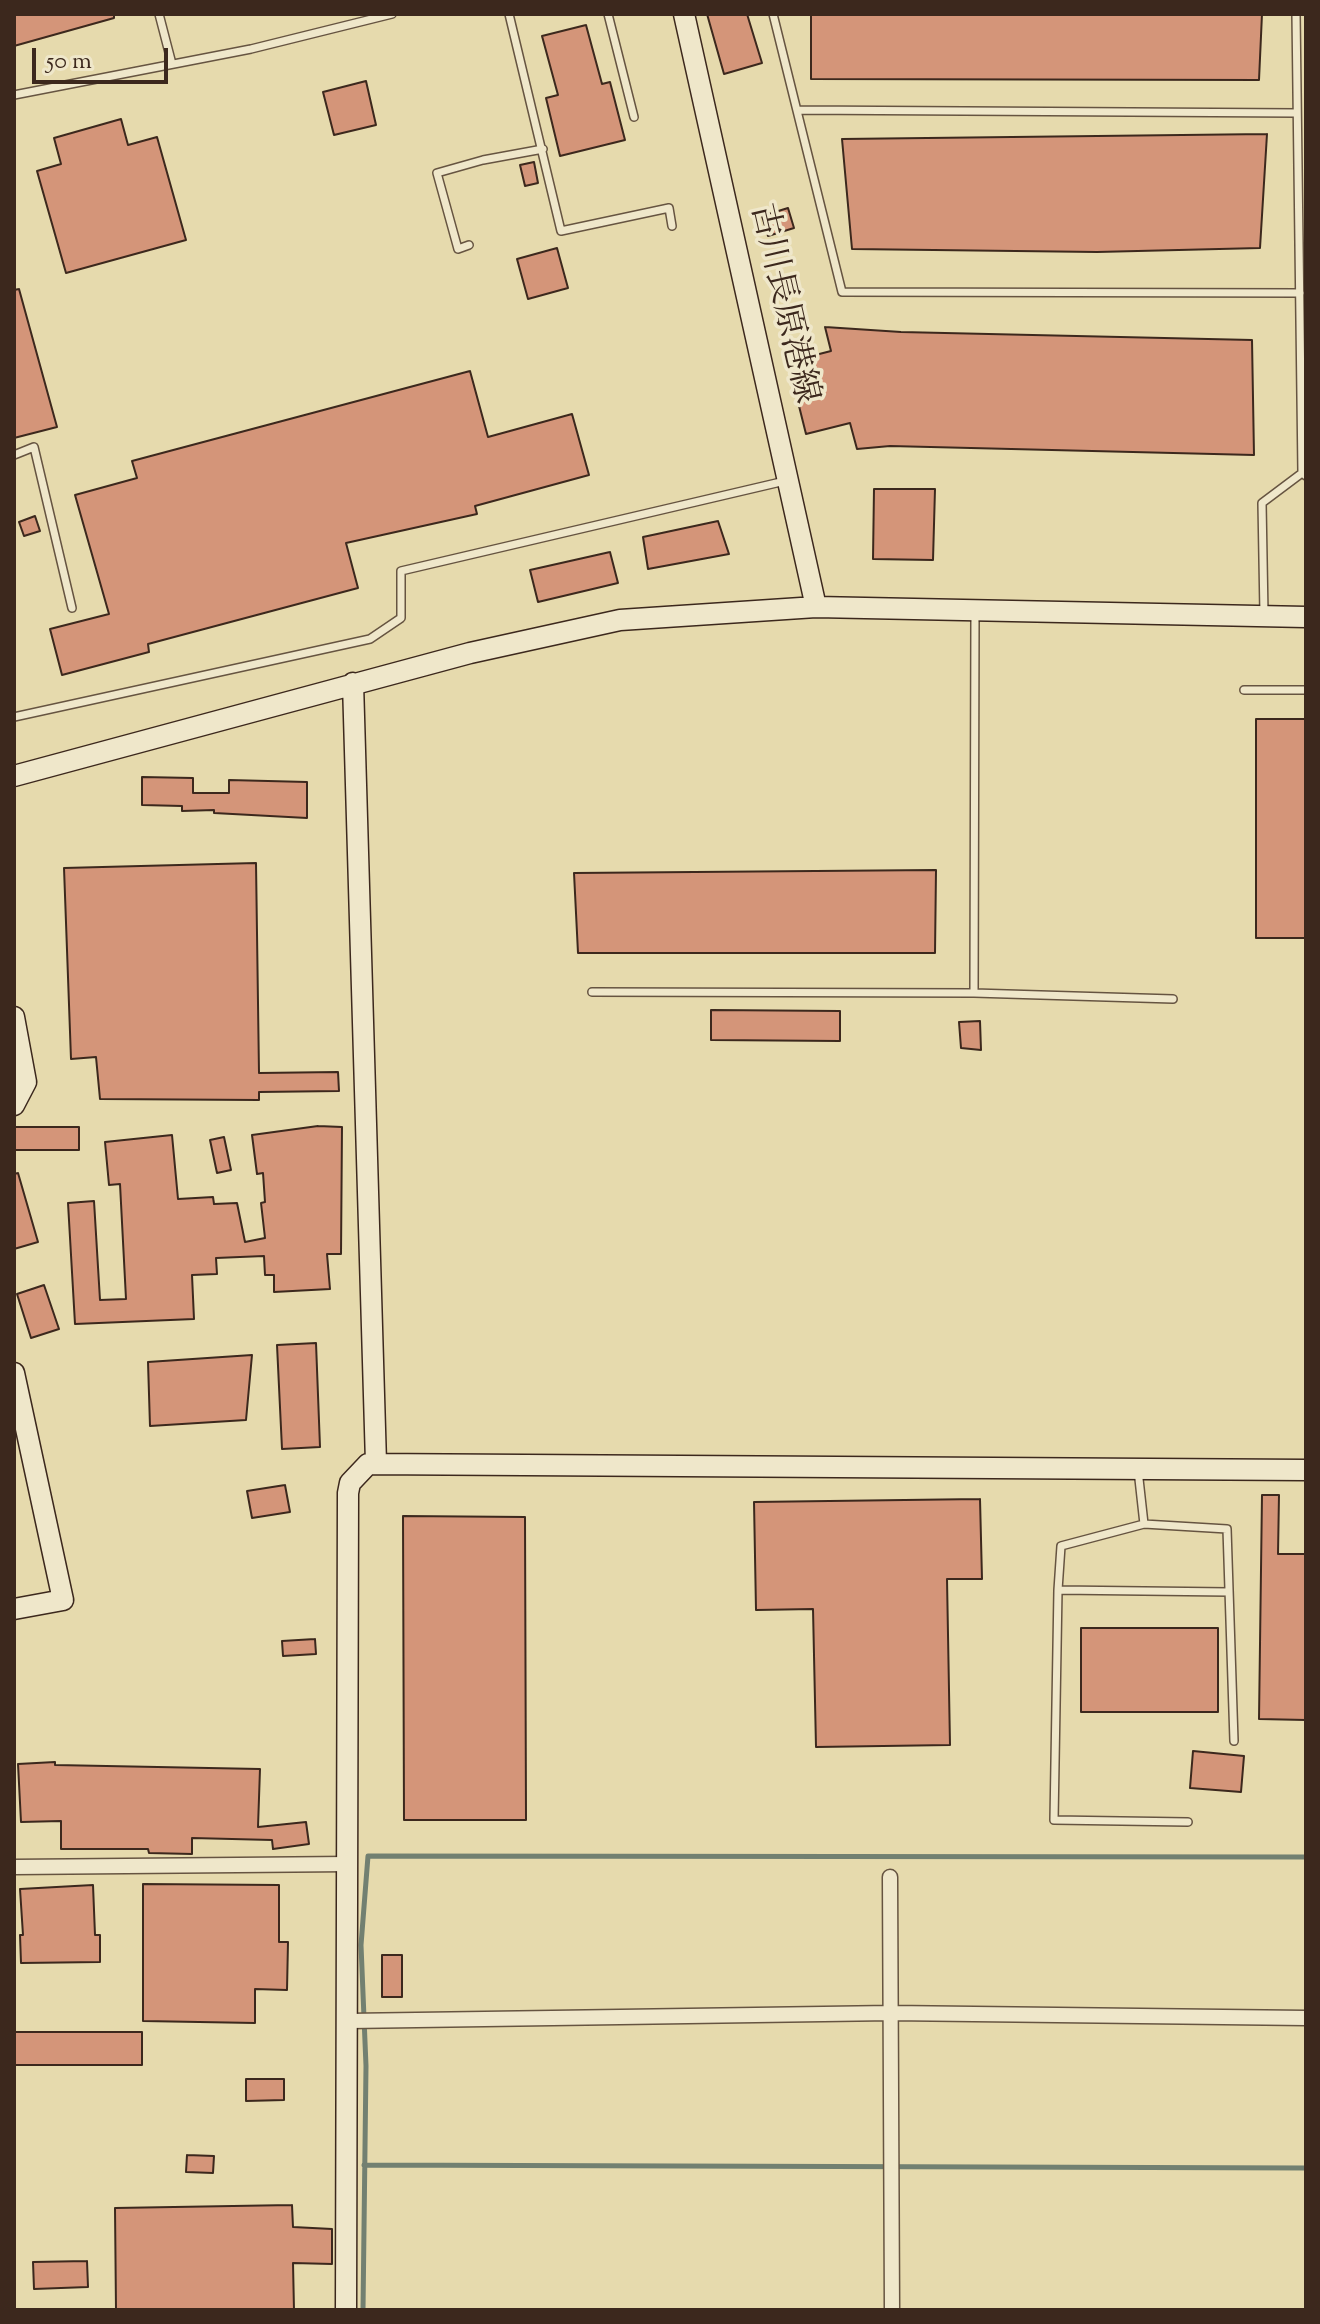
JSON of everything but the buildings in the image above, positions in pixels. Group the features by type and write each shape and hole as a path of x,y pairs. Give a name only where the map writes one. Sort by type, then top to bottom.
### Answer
{"street":[{"name":"古川長原港線","path":"684,14 816,607"},
{"path":"14,776 353,683 620,620 816,607 1306,617"},
{"path":"353,683 376,1463"},
{"path":"14,1017 26,1082 14,1105"},
{"path":"14,1373 63,1600 14,1609"},
{"path":"346,2310 352,2020 348,1493 350,1483 368,1464 1306,1470"},
{"path":"14,1867 349,1864"},
{"path":"890,1877 892,2310"},
{"path":"352,2020 891,2013 1306,2018"}],"lane":[{"path":"159,14 172,64"},
{"path":"14,95 325,32 388,14"},
{"path":"509,14 561,231 669,208 672,226"},
{"path":"608,14 634,117"},
{"path":"773,14 842,292 1300,293"},
{"path":"1264,616 1262,503 1304,474 1296,14"},
{"path":"797,110 1297,113"},
{"path":"469,245 458,249 437,173 483,160 543,149"},
{"path":"14,455 34,447 72,608"},
{"path":"14,717 370,639 401,618 401,571 787,481"},
{"path":"974,993 975,610"},
{"path":"1244,690 1306,690"},
{"path":"592,992 974,993 1173,999"},
{"path":"1138,1469 1144,1524"},
{"path":"1188,1822 1054,1820 1061,1546 1144,1524 1227,1529 1234,1741"},
{"path":"1058,1590 1229,1592"}],"waterway":[{"path":"363,2310 366,2066 361,1945 368,1856 1306,1857"},
{"path":"364,2165 1306,2168"}]}
